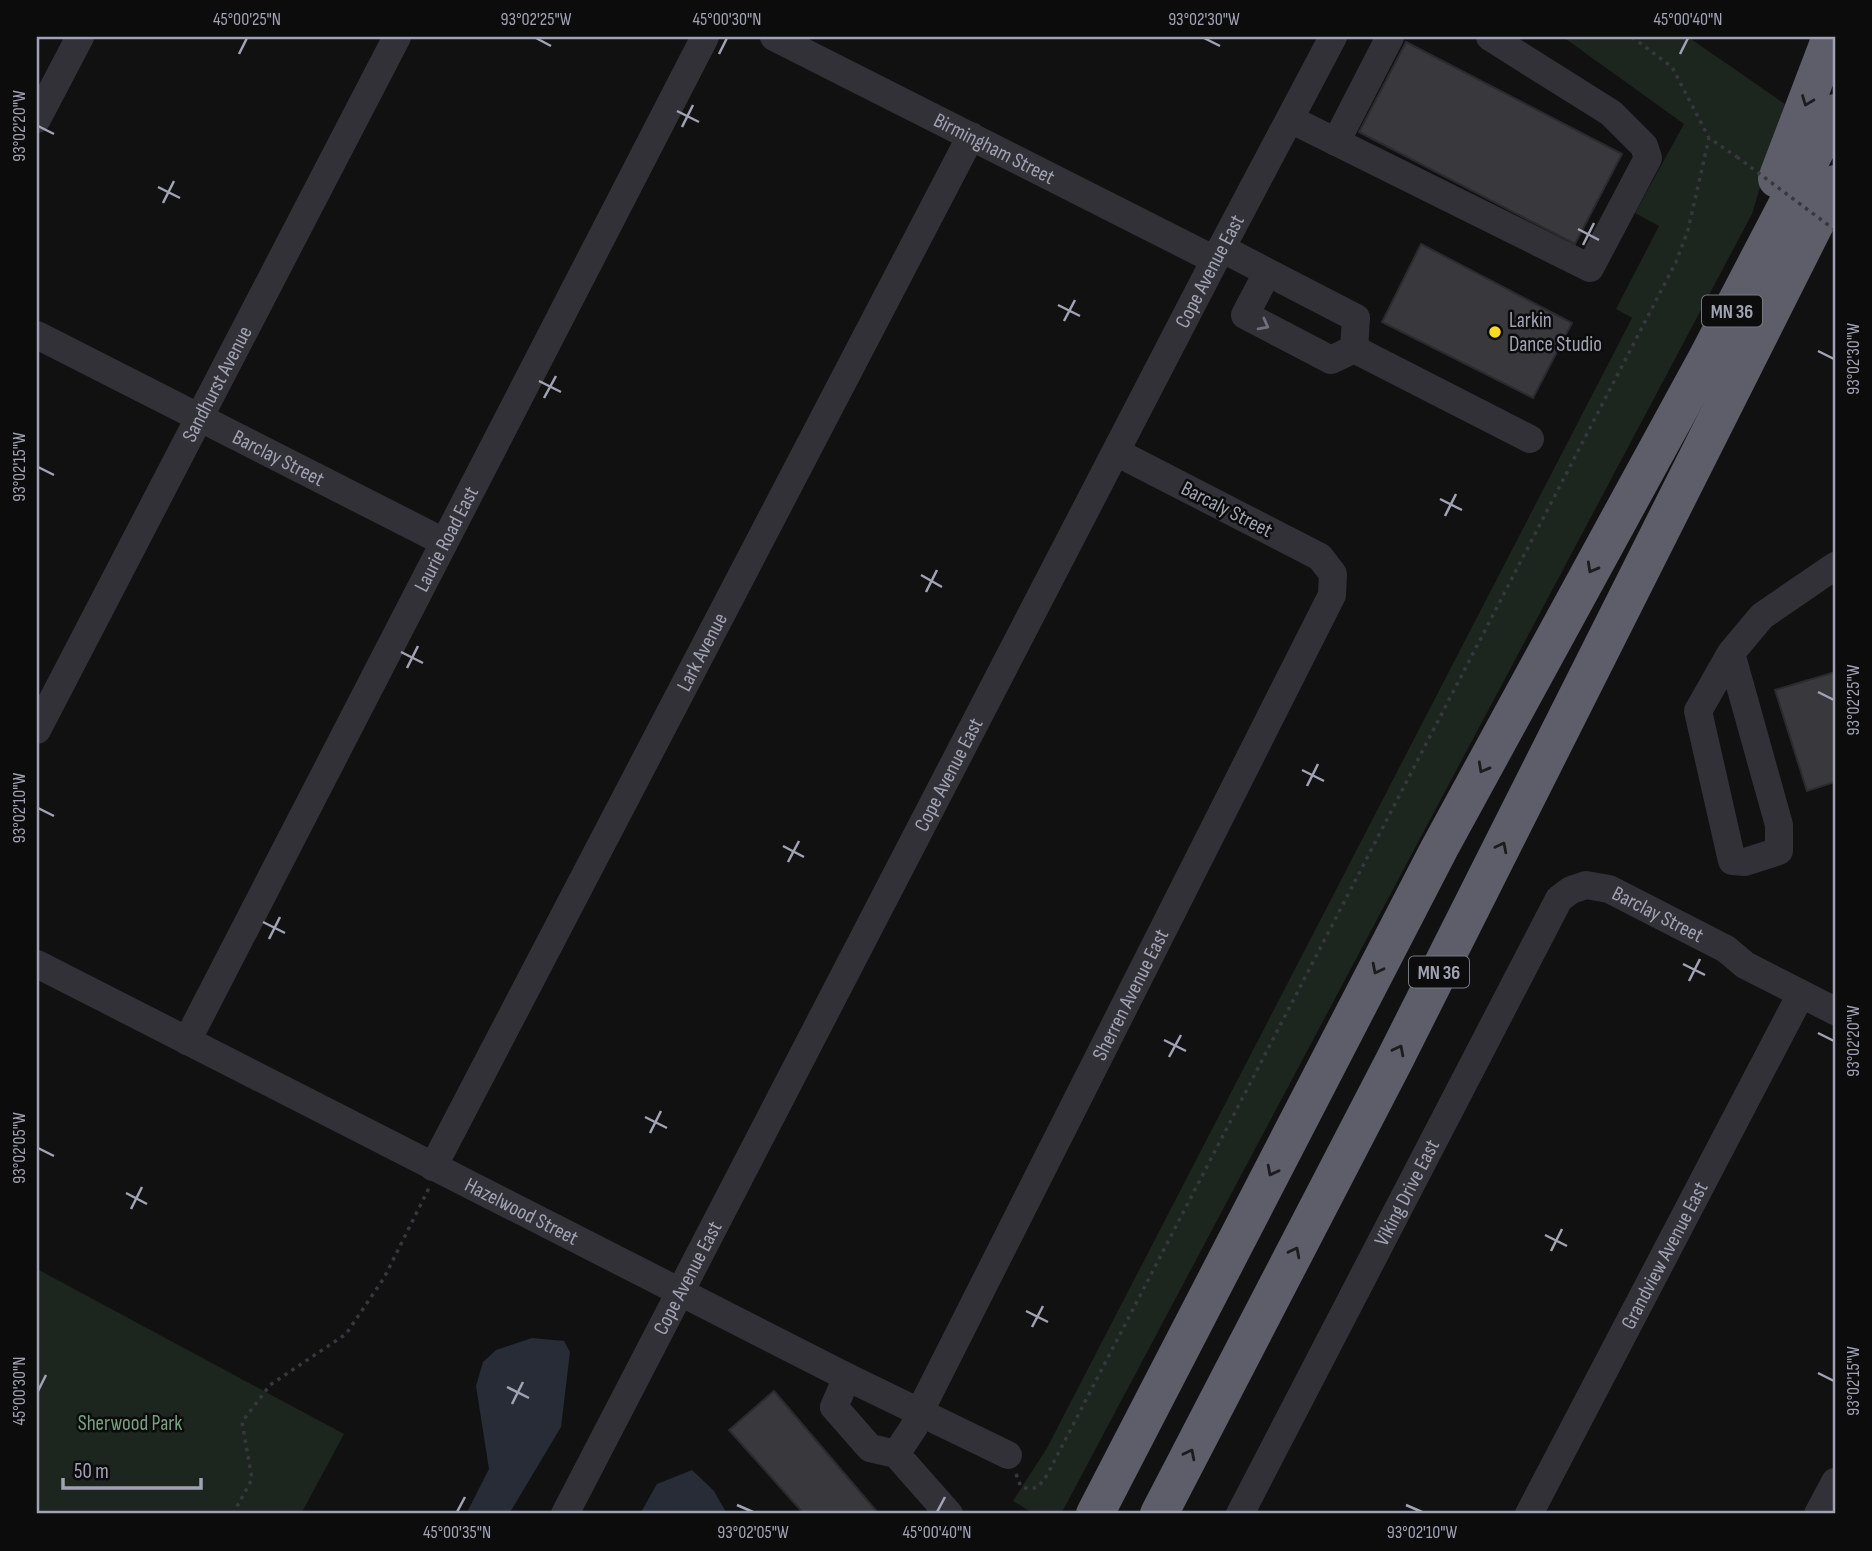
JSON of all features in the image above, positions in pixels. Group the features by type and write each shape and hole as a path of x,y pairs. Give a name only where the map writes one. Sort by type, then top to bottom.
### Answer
{"highway":[{"path":"1625,508 1756,229 1831,37"},
{"name":"MN 36","path":"1095,1514 1439,849 1706,360 1835,113"},
{"name":"MN 36","path":"1158,1514 1394,1061 1835,184"},
{"path":"1714,428 1769,347 1835,237"}],"street":[{"path":"37,119 80,37"},
{"name":"Sandhurst Avenue","path":"37,730 397,37"},
{"name":"Laurie Road East","path":"187,1041 705,37"},
{"name":"Birmingham Street","path":"774,37 971,136 1218,254 1267,273 1356,318 1354,349"},
{"name":"Cope Avenue East","path":"565,1514 1218,254 1334,37"},
{"path":"1336,142 1390,37"},
{"path":"1290,119 1590,268 1648,158 1644,146 1611,113 1490,37"},
{"name":"Lark Avenue","path":"432,1175 971,136"},
{"path":"1267,273 1245,315 1331,360 1354,349 1530,439"},
{"name":"Barclay Street","path":"37,335 444,542"},
{"name":"Barcaly Street","path":"1116,452 1320,557 1333,574"},
{"path":"1731,653 1779,825 1779,851 1745,862 1732,861 1698,711 1731,653 1762,616 1835,566"},
{"name":"Sherren Avenue East","path":"896,1454 914,1426 1332,594 1333,574"},
{"name":"Barclay Street","path":"1586,885 1609,889 1727,948 1745,965 1835,1012"},
{"name":"Viking Drive East","path":"1240,1514 1559,899 1571,890 1586,885"},
{"name":"Barclay Street","path":"1727,948 1752,951 1835,992"},
{"name":"Hazelwood Street","path":"37,964 187,1041 432,1175 680,1292 919,1413 1009,1455"},
{"name":"Grandview Avenue East","path":"1529,1514 1801,994"},
{"path":"847,1377 834,1407 870,1448 896,1454 949,1514"},
{"path":"1818,1514 1835,1482"}],"path":[{"path":"1632,37 1672,67 1709,138 1835,230"},
{"path":"1009,1455 1021,1487 1039,1487 1676,262 1688,230 1709,138"},
{"path":"233,1514 252,1479 242,1422 270,1385 346,1334 384,1278 432,1175"}],"green space":[{"path":"1563,37 1688,37 1785,104 1752,214 1061,1514 1034,1514 1013,1501 1047,1448 1632,318 1616,309 1659,226 1635,213 1684,124"},
{"name":"Sherwood Park","path":"37,1269 344,1434 301,1514 37,1514"}],"shaded area":[{"path":"532,1338 564,1341 570,1352 561,1427 509,1514 466,1514 489,1469 476,1386 483,1362 496,1350"},
{"path":"692,1470 714,1491 727,1514 640,1514 657,1484"}],"building":[{"path":"1406,42 1622,154 1575,244 1359,132"},
{"path":"1421,244 1572,323 1533,398 1382,322"},
{"path":"1835,672 1835,782 1807,791 1775,690"},
{"path":"774,1391 879,1514 804,1514 729,1430"}],"place":[{"name":"Larkin Dance Studio","path":"1495,332"}]}
